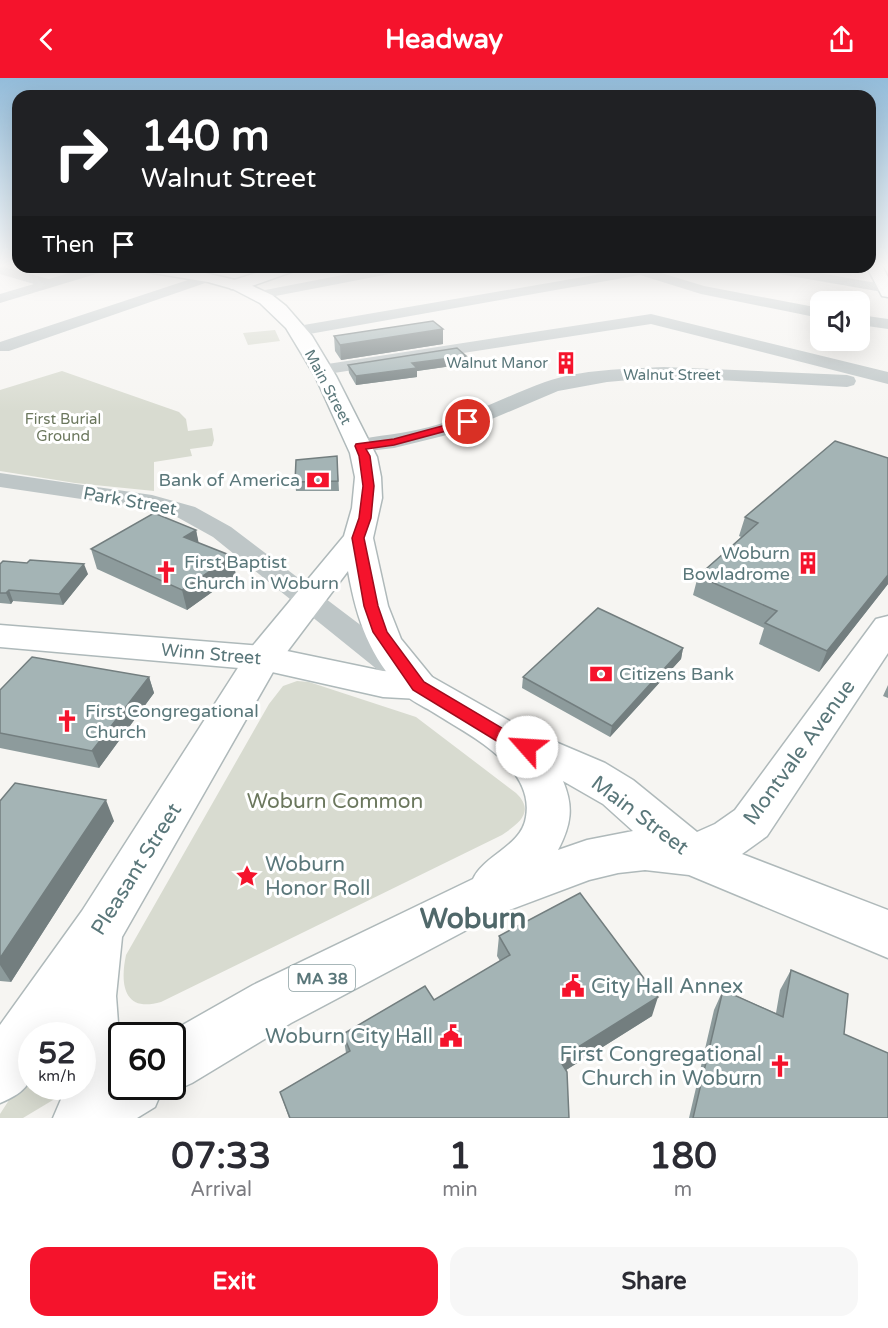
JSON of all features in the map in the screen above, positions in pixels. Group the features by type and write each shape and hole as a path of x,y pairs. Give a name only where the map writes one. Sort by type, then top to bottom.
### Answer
{"main road":[{"name":"Main Street","path":"263,658 358,538 365,518 369,486 360,446 321,370 298,331 284,315"},
{"name":"Main Street","path":"358,538 371,606 380,632 393,654 419,686 506,738 590,775 618,792 692,855 888,934"},
{"name":"Montvale Avenue","path":"692,855 731,838 751,823 888,627"},
{"name":"Winn Street","path":"0,636 263,658 318,668 383,684 419,686"},
{"name":"Pleasant Street","path":"8,1046 100,928 263,658"},
{"path":"476,900 532,852 542,838 550,814 549,800 543,784 527,760 506,738"},
{"name":"MA 38","path":"186,1055 272,1004 476,900 587,860 608,855 645,850 692,855"},
{"name":"MA 38","path":"100,928 89,996 95,1050 109,1106"}],"street":[{"path":"3,347 99,315"},
{"path":"298,331 392,315"},
{"path":"321,370 651,318 888,378"},
{"path":"870,321 888,324"},
{"name":"Walnut Street","path":"360,446 394,442 436,432 567,383 645,372 888,383"},
{"name":"Park Street","path":"0,480 152,502 186,512 222,532 419,686"}],"green space":[{"path":"275,330 280,341 248,345 243,333"},
{"name":"First Burial Ground","path":"62,371 179,412 186,419 188,431 212,428 214,440 212,446 190,449 192,456 154,462 154,491 75,483 0,471 0,390"},
{"name":"Woburn Common","path":"297,681 309,682 416,717 516,793 522,800 525,812 519,822 502,835 161,1002 139,1003 127,993 124,985 126,955 269,704 283,686"},
{"path":"18,1086 18,1100 53,1100 23,1118 0,1118 0,1114"}],"building":[{"path":"433,321 443,329 340,345 334,336"},
{"path":"457,348 466,356 412,363 417,368 356,376 348,365"},
{"name":"Woburn Bowladrome","path":"835,441 888,458 888,575 827,651 765,623 777,611 698,576 758,523 745,517"},
{"path":"337,456 338,481 295,482 296,460"},
{"path":"154,513 196,530 184,537 232,556 182,590 91,549"},
{"path":"30,560 84,564 59,594 9,590 6,593 0,593 0,564 3,561 27,563"},
{"name":"Citizens Bank","path":"598,608 683,648 612,726 523,677"},
{"name":"First Congregational Church","path":"32,657 149,677 92,751 0,733 0,690"},
{"path":"15,783 106,800 0,958 0,801"},
{"path":"580,893 658,997 559,1059 567,1072 569,1118 290,1118 280,1092 350,1051 343,1034 425,986 434,1000 510,955 499,936"},
{"name":"First Congregational Church in Woburn","path":"791,970 848,994 844,1034 888,1053 888,1118 693,1118 723,990 783,1017"}],"place":[{"name":"Walnut Manor","path":"566,363"},
{"name":"Bank of America","path":"318,480"},
{"name":"Woburn Bowladrome","path":"808,563"},
{"name":"First Baptist Church in Woburn","path":"166,572"},
{"name":"Citizens Bank","path":"601,674"},
{"name":"First Congregational Church","path":"67,721"},
{"name":"Woburn Honor Roll","path":"247,876"},
{"name":"City Hall Annex","path":"573,986"},
{"name":"Woburn City Hall","path":"451,1036"},
{"name":"First Congregational Church in Woburn","path":"780,1066"}],"district":[{"name":"Woburn","path":"473,918"}],"route":[{"path":"468,422 394,442 360,446 369,486 365,518 358,538 371,606 380,632 406,670 419,686 506,738 527,747"}]}
